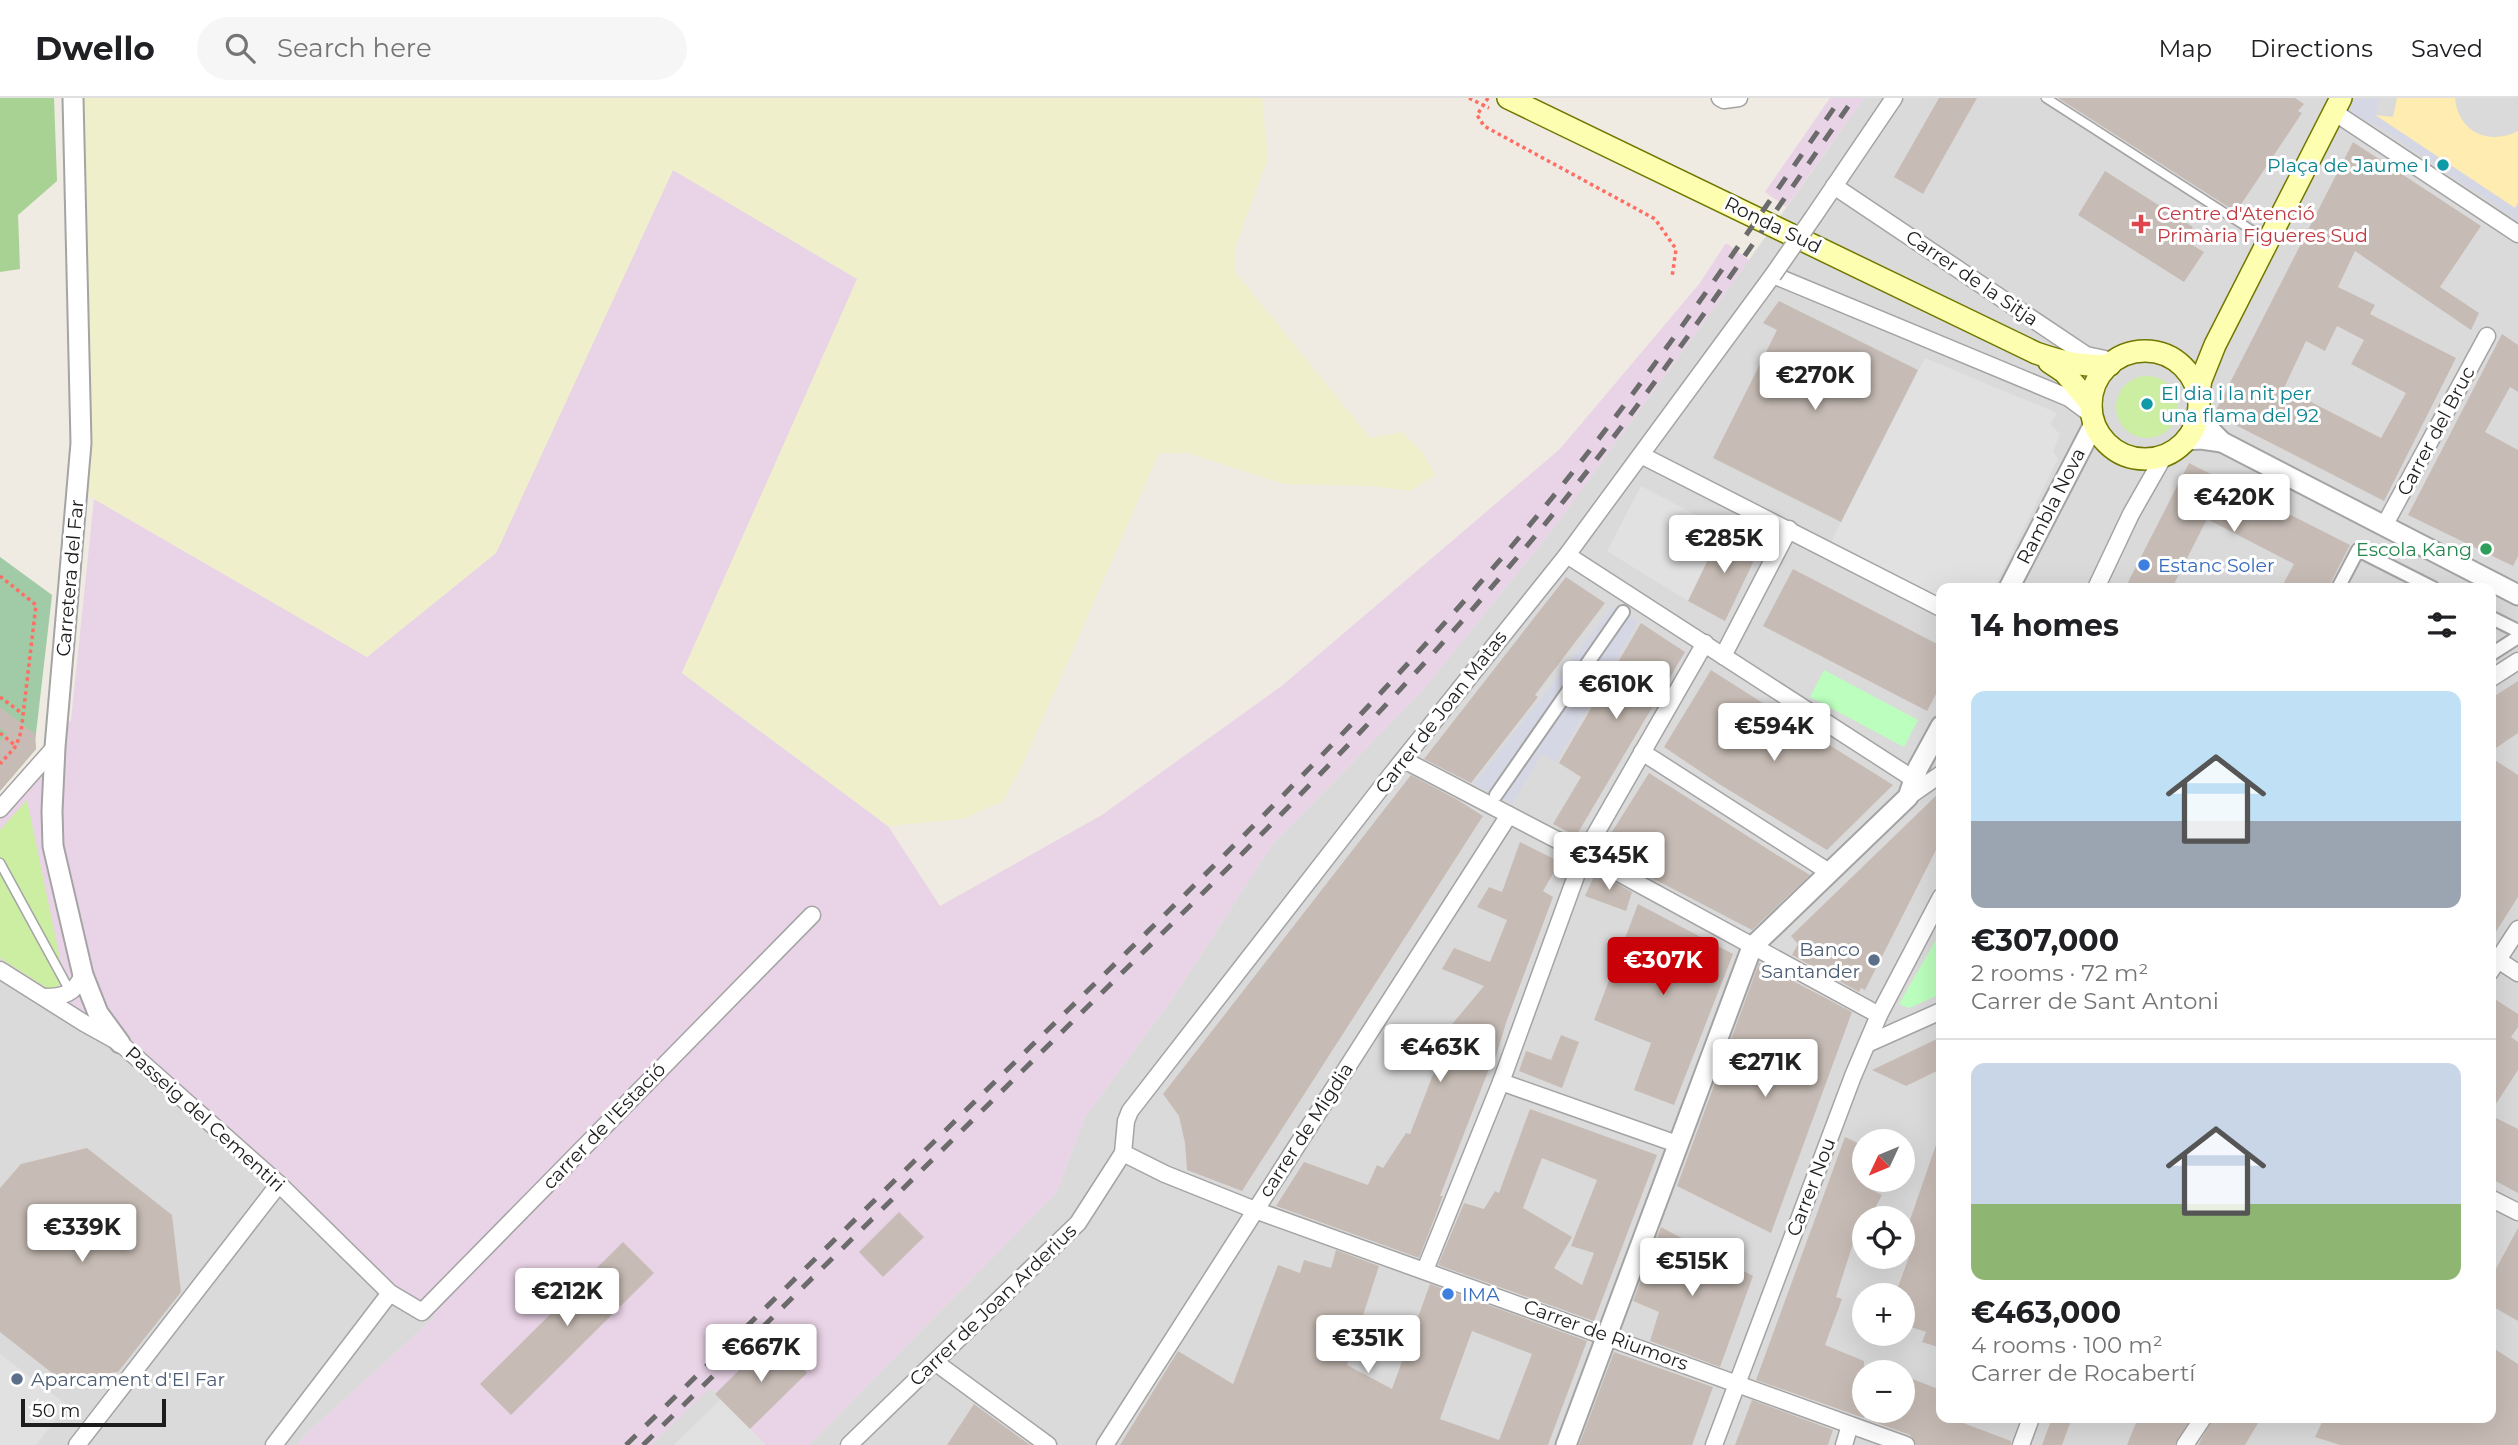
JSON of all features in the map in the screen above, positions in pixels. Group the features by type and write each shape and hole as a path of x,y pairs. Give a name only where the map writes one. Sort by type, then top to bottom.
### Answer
{"main road":[{"name":"Ronda Sud","path":"1508,98 2036,353 2067,364 2090,366 2112,363"},
{"path":"2198,405 2193,382 2185,370 2159,353 2143,351 2127,354 2112,363 2095,383 2092,415 2111,447 2123,454 2143,459 2164,456 2186,440 2193,428 2198,405 2201,380 2215,345 2337,105"},
{"path":"2173,360 2186,358 2215,345"},
{"name":"Ronda Sud","path":"2036,353 2064,372 2092,415"}],"street":[{"name":"Carretera del Far","path":"73,98 81,443 55,747 53,846 83,975 98,1013 120,1043"},
{"path":"1720,98 1739,98"},
{"name":"Carrer de Joan Matas","path":"1123,1153 1126,1121 1130,1111 1567,555 1773,275 1894,98"},
{"path":"2337,105 2518,234"},
{"name":"Carrer de la Sitja","path":"1834,186 2087,355 2112,363"},
{"path":"1773,275 2069,398 2092,415"},
{"name":"Carrer del Bruc","path":"2384,526 2487,336"},
{"path":"2198,405 2210,430 2222,442 2495,583"},
{"name":"Rambla Nova","path":"2010,583 2092,415"},
{"path":"2186,440 2222,442"},
{"path":"1641,455 1936,605"},
{"path":"2098,583 2131,514 2164,456"},
{"path":"1723,656 1789,529"},
{"path":"2341,583 2358,550 2423,583"},
{"path":"1567,555 1705,643 1911,788"},
{"path":"2496,584 2518,595"},
{"path":"1496,795 1623,612"},
{"path":"2496,620 2518,631"},
{"path":"2496,651 2518,637"},
{"path":"1425,1270 1501,1082 1584,854 1705,643"},
{"path":"2496,675 2518,661"},
{"path":"1911,788 1917,768 1936,735"},
{"path":"0,809 55,747"},
{"path":"1642,752 1829,872"},
{"path":"1404,760 1584,854 1878,1014"},
{"path":"1566,1445 1752,947 1911,788 1936,776"},
{"name":"carrer de Migdia","path":"1105,1445 1509,815"},
{"name":"Carrer Nou","path":"1714,1445 1878,1014 1936,911"},
{"name":"carrer de l'Estació","path":"390,1293 422,1311 812,915"},
{"path":"2496,963 2518,929"},
{"path":"2496,967 2518,973"},
{"name":"Passeig del Cementiri","path":"0,970 120,1043 279,1184 390,1293"},
{"path":"44,997 60,997 71,993 83,975"},
{"path":"1867,1044 1936,1013"},
{"path":"1501,1082 1677,1144"},
{"name":"Carrer de Riumors","path":"1123,1153 1165,1174 1255,1210 1906,1445"},
{"name":"Carrer de Joan Arderius","path":"849,1445 1078,1223 1123,1153"},
{"path":"77,1445 279,1184"},
{"path":"2496,1201 2518,1212"},
{"path":"274,1445 390,1293"},
{"path":"935,1362 1048,1445"},
{"path":"2021,1445 2029,1423"},
{"path":"2185,1445 2200,1423"},
{"path":"1844,1445 1850,1425"}],"lane":[{"path":"2046,98 2268,240"},
{"path":"0,863 71,993"}],"path":[{"path":"1488,98 1477,115 1484,126 1656,219 1676,249 1672,277"},
{"path":"0,576 36,605 21,732 16,746 0,764"},
{"path":"0,697 23,714"},
{"path":"0,733 16,746"}],"shaded area":[{"path":"1830,98 1864,98 1786,207 1765,192"},
{"path":"1864,98 2518,98 2518,1445 809,1445 1056,1193 1085,1117 1172,999 1272,845 1422,691 1549,534"},
{"name":"Plaça de Jaume I","path":"2354,98 2380,98 2375,115 2515,208 2518,203 2518,226 2511,223 2514,218 2372,122 2368,127 2353,117 2350,108"},
{"path":"673,170 858,279 682,673 888,826 940,906 1102,815 1283,685 1560,449 1700,283 1726,243 1749,260 1549,534 1422,691 1272,845 1172,999 1085,1117 1056,1193 809,1445 766,1445 710,1388 651,1445 298,1445 305,1435 436,1316 404,1293 137,1046 0,959 0,800 71,720 94,499 367,657 496,553"},
{"path":"1925,358 2057,413 2050,424 2060,434 2053,452 2058,459 1996,583 1936,583 1936,595 1831,542"},
{"path":"1641,486 1723,529 1688,601 1607,551"},
{"path":"1613,606 1638,622 1556,762 1542,754 1512,804 1474,784"},
{"path":"0,959 137,1046 404,1292 436,1316 305,1435 298,1445 0,1445"},
{"name":"Aparcament d'El Far","path":"0,1354 67,1405 36,1445 0,1445"},
{"path":"710,1387 766,1445 651,1445"},
{"path":"721,1399 766,1445 674,1445"}],"green space":[{"path":"0,98 54,98 57,181 18,215 20,269 0,272"},
{"path":"67,98 1262,98 1268,158 1235,247 1235,272 1370,438 1402,432 1423,453 1435,475 1410,491 1372,486 1284,484 1188,453 1159,453 1025,759 1003,801 963,819 888,826 682,673 857,279 673,170 496,553 367,657 82,492"},
{"path":"2147,376 2159,378 2169,385 2176,395 2176,419 2169,429 2159,436 2147,438 2135,436 2125,429 2118,419 2116,407 2118,395 2125,385 2135,378"},
{"path":"0,557 52,595 36,749 0,791"},
{"path":"1824,670 1918,720 1904,747 1810,697"},
{"path":"27,800 64,978 53,992 0,958 0,830"},
{"path":"1936,940 1936,996 1909,1008 1899,1004"}],"sand":[{"path":"2397,98 2455,98 2462,120 2477,133 2496,137 2518,131 2518,203 2515,208 2375,115 2393,117"}],"building":[{"path":"1939,98 1977,98 1923,194 1894,177"},
{"path":"2058,98 2295,98 2304,104 2298,111 2302,113 2236,212"},
{"path":"2353,142 2481,226 2440,287 2479,313 2471,330 2355,251 2338,287 2375,305 2370,314 2456,358 2384,501 2214,414","holes":["2337,326 2364,340 2351,364 2406,393 2381,438 2284,388 2306,341 2325,351"]},
{"name":"Centre d'Atenció Primària Figueres Sud","path":"2105,171 2193,227 2184,240 2204,252 2184,282 2078,215"},
{"path":"1779,301 1918,370 1841,522 1713,458 1777,330 1763,323"},
{"path":"2502,334 2518,345 2518,392 2510,387 2485,432 2518,450 2518,556 2513,566 2408,515"},
{"path":"2189,463 2350,545 2331,583 2284,583 2294,564 2207,519 2175,583 2128,583"},
{"path":"1723,529 1759,550 1725,621 1688,601"},
{"path":"1793,569 1936,643 1936,694 1927,711 1763,626"},
{"path":"1566,577 1605,603 1535,695 1538,697 1471,783 1424,759"},
{"path":"1641,623 1685,652 1576,836 1553,824 1581,777 1559,763"},
{"path":"1711,670 1893,785 1827,850 1719,784 1664,747"},
{"path":"2518,681 2518,733 2496,748 2496,695"},
{"path":"0,707 35,734 36,749 0,791 0,741 7,733 0,728"},
{"path":"2496,761 2518,775 2518,897 2496,932"},
{"path":"1649,773 1810,875 1752,930 1600,851"},
{"path":"1411,775 1483,816 1242,1191 1187,1170 1179,1116 1163,1094"},
{"path":"1936,796 1936,850 1865,990 1861,988 1859,992 1792,955 1798,944 1791,936"},
{"path":"1520,842 1560,862 1543,891 1553,897 1494,1062 1492,1061 1440,1196 1443,1196 1419,1258 1276,1206 1304,1162 1368,1185 1377,1165 1383,1168 1406,1133 1410,1134 1453,1023 1484,986 1442,969 1454,948 1490,962 1507,920 1477,907 1489,887 1502,892"},
{"path":"1596,872 1632,892 1626,911 1585,896"},
{"path":"1638,904 1733,954 1674,1105 1634,1090 1651,1043 1594,1020"},
{"path":"1759,963 1852,1012 1771,1233 1677,1186"},
{"path":"2496,1000 2518,1014 2518,1027 2511,1037 2518,1042 2518,1070 2496,1104"},
{"path":"1561,1035 1579,1042 1562,1088 1519,1071 1526,1051 1551,1060"},
{"path":"1936,1039 1936,1071 1906,1086 1872,1070"},
{"path":"1530,1109 1657,1155 1594,1321 1438,1265 1464,1203 1484,1209 1495,1191 1499,1193","holes":["1542,1158 1597,1180 1571,1246 1594,1253 1582,1285 1554,1268 1572,1237 1523,1208"]},
{"path":"2496,1118 2518,1129 2518,1193 2496,1181"},
{"path":"1845,1137 1852,1140 1852,1192 1876,1192 1882,1195 1876,1206 1852,1206 1852,1247 1836,1297 1842,1299 1825,1345 1862,1360 1852,1360 1852,1414 1756,1380"},
{"path":"1936,1145 1936,1346 1922,1342 1926,1332 1915,1328 1915,1283 1899,1283 1905,1269 1915,1269 1915,1206"},
{"path":"87,1148 172,1215 181,1292 118,1372 61,1380 0,1332 0,1188 21,1164"},
{"path":"899,1212 924,1237 883,1277 859,1252"},
{"path":"1661,1227 1753,1276 1720,1367 1650,1341 1659,1312 1633,1301"},
{"path":"2518,1228 2518,1321 2496,1308 2496,1269"},
{"path":"623,1242 654,1273 511,1415 480,1384"},
{"path":"1336,1250 1379,1266 1347,1365 1392,1389 1430,1284 1587,1341 1548,1445 1120,1445 1178,1351 1233,1384 1278,1265 1300,1273 1304,1260 1331,1268","holes":["1472,1331 1532,1354 1499,1440 1440,1419"]},
{"path":"772,1338 807,1373 750,1429 715,1394"},
{"path":"2496,1350 2518,1364 2518,1445 2340,1445 2315,1437 2322,1423 2496,1423"},
{"path":"1614,1352 1713,1387 1692,1445 1579,1445"},
{"path":"1915,1380 1936,1388 1936,1423 1963,1423 2011,1441 2011,1445 1916,1445 1910,1435 1877,1423 1915,1423"},
{"path":"1752,1400 1833,1430 1828,1445 1735,1445"},
{"path":"974,1404 1030,1445 947,1445"},
{"path":"2050,1423 2070,1423 2062,1445 2042,1445"},
{"path":"2136,1423 2188,1423 2175,1445 2127,1445"},
{"path":"2210,1423 2258,1423 2245,1445 2198,1445"}],"railway":[{"path":"626,1445 1126,953 1405,667 1511,547 1599,439 1722,270 1841,98"},
{"path":"643,1445 1245,851 1413,676 1520,554 1608,444 1733,272 1854,98"}],"place":[{"name":"Plaça de Jaume I","path":"2443,165"},
{"name":"Centre d'Atenció Primària Figueres Sud","path":"2141,224"},
{"name":"El dia i la nit per una flama del 92","path":"2147,404"},
{"name":"Escola Kang","path":"2486,549"},
{"name":"Estanc Soler","path":"2144,565"},
{"name":"Banco Santander","path":"1874,960"},
{"name":"IMA","path":"1448,1294"},
{"name":"Aparcament d'El Far","path":"17,1379"}]}
